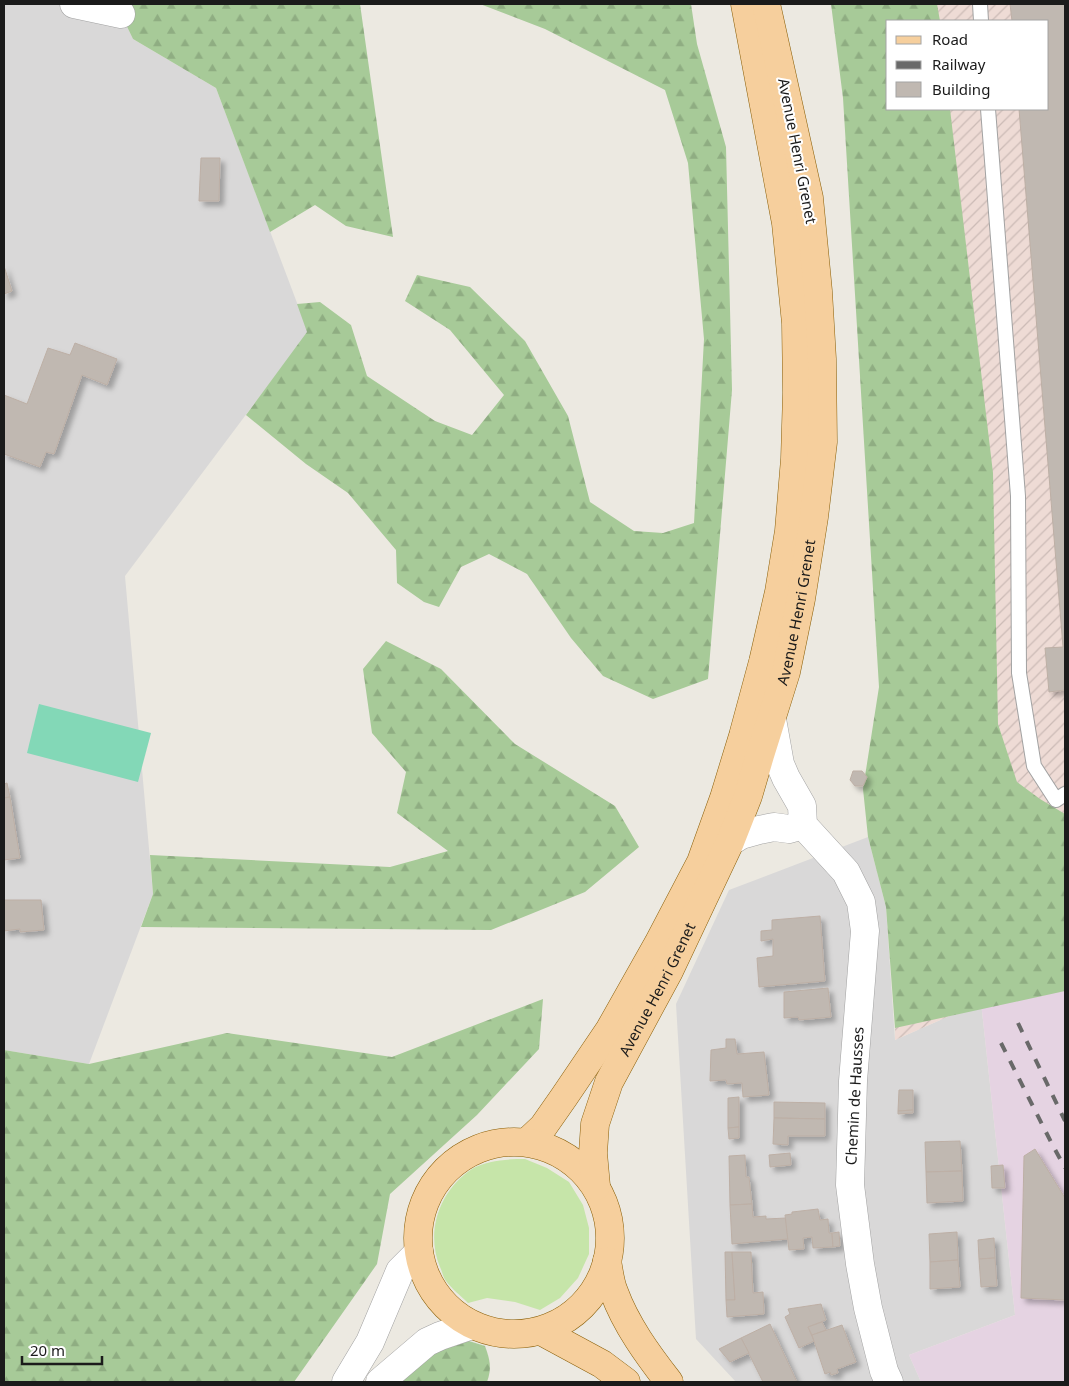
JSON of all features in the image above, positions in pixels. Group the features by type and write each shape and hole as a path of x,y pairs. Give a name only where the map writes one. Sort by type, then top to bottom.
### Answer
{"main road":[{"name":"Avenue Henri Grenet","path":"526,1142 543,1127 610,1029 649,961 701,862 724,798 743,736 779,592 789,531 795,459 796,323 786,222 745,4"},
{"name":"Avenue Henri Grenet","path":"596,1186 593,1153 595,1124 609,1082 669,971 730,842 748,796 786,672 801,599 814,516 822,442 822,360 818,291 809,198 766,4"},
{"path":"526,1142 554,1150 577,1165 596,1186 606,1210 610,1235 607,1261 594,1292 571,1316 541,1330 506,1334 472,1325 452,1312 437,1295 425,1275 419,1252 419,1223 428,1194 445,1170 469,1153 497,1143 526,1142"},
{"path":"607,1261 613,1291 625,1316 640,1341 670,1382"},
{"path":"541,1330 602,1364 626,1382"}],"street":[{"path":"74,4 121,14"},
{"path":"730,842 741,834 774,827 789,829 804,825 802,806 780,764 772,720"},
{"name":"Chemin de Hausses","path":"804,825 846,872 861,902 865,931 853,1081 850,1185 860,1264 868,1308 884,1371 889,1382"},
{"path":"346,1382 370,1342 400,1270 419,1252"},
{"path":"380,1382 428,1342 472,1325"}],"lane":[{"path":"980,4 981,20"},
{"path":"988,110 1018,496 1019,673 1034,766 1056,800 1065,794"}],"shaded area":[{"path":"4,4 116,4 133,39 216,88 308,332 125,576 153,894 89,1064 4,1050"},
{"path":"847,4 1065,4 1065,965 895,1040 897,850 886,692 918,194 887,110 1049,110 1049,20 886,20 886,108"},
{"path":"868,837 886,907 895,1040 981,1002 1015,1315 909,1355 921,1382 736,1382 696,1339 676,1004 729,890"},
{"path":"1065,965 1065,1382 921,1382 909,1355 1015,1315 981,1002"}],"green space":[{"path":"116,4 360,4 393,237 346,226 315,205 270,232 216,88 133,39"},
{"path":"480,4 691,4 697,44 726,147 732,390 708,679 653,699 603,676 571,638 527,574 489,554 461,567 439,607 424,602 397,583 396,550 348,493 306,464 246,415 307,332 297,304 320,302 351,325 367,376 435,421 472,435 504,395 450,330 405,301 417,275 470,287 525,341 568,416 590,502 634,531 663,533 694,523 704,339 688,163 665,90 545,29"},
{"path":"831,4 937,4 940,20 886,20 886,110 950,110 993,473 998,724 1017,782 1065,814 1065,991 895,1028 886,907 868,837 863,789 879,687 843,98"},
{"path":"386,641 441,669 515,744 615,806 639,847 585,892 491,930 141,927 153,894 150,855 390,867 448,851 397,813 406,772 372,733 363,669"},
{"path":"39,704 151,733 138,782 27,753"},
{"path":"543,999 539,1049 477,1115 390,1194 377,1264 294,1382 4,1382 4,1050 89,1064 227,1033 392,1057"},
{"path":"525,1159 547,1168 569,1182 583,1205 589,1228 589,1254 578,1278 560,1298 540,1310 515,1302 487,1298 468,1303 446,1281 440,1267 434,1239 438,1212 451,1188 472,1169 491,1162"},
{"path":"469,1341 485,1346 490,1364 487,1382 395,1382 425,1356"}],"building":[{"path":"1010,4 1065,4 1065,690 1049,692 1045,648 1063,647 1019,110 1049,110 1049,20 1012,20"},
{"path":"201,158 220,158 219,201 199,201"},
{"path":"4,266 12,291 4,294"},
{"path":"75,343 117,359 107,385 82,375 54,454 46,452 40,467 4,454 4,395 27,404 48,348 70,355"},
{"path":"853,771 862,771 867,777 863,786 855,786 850,780"},
{"path":"7,783 10,797 4,798 4,784"},
{"path":"10,797 20,858 4,860 4,798"},
{"path":"4,900 41,900 44,930 20,932 20,929 4,931"},
{"path":"820,916 825,981 759,987 757,958 773,956 773,939 761,941 761,931 772,930 772,920"},
{"path":"828,988 831,1017 799,1020 798,1017 784,1018 784,992"},
{"path":"726,1039 735,1039 737,1054 764,1052 769,1095 743,1097 742,1083 727,1084 726,1080 710,1081 711,1050 726,1048"},
{"path":"899,1090 913,1090 913,1110 898,1111"},
{"path":"739,1097 739,1127 728,1128 728,1098"},
{"path":"774,1102 825,1103 825,1119 774,1118"},
{"path":"913,1110 913,1113 898,1114 898,1111"},
{"path":"774,1118 825,1119 825,1136 788,1136 788,1145 773,1144"},
{"path":"739,1127 739,1138 729,1139 728,1128"},
{"path":"960,1141 962,1171 926,1172 925,1142"},
{"path":"1035,1149 1065,1198 1065,1300 1021,1298 1024,1156"},
{"path":"790,1153 791,1165 770,1167 769,1155"},
{"path":"745,1155 746,1177 749,1177 752,1204 730,1205 729,1156"},
{"path":"1003,1165 1005,1188 992,1188 991,1166"},
{"path":"962,1171 963,1201 927,1203 926,1172"},
{"path":"752,1204 753,1217 766,1216 766,1219 786,1218 788,1239 732,1244 730,1205"},
{"path":"818,1209 820,1220 828,1219 833,1247 813,1248 812,1237 803,1238 804,1249 789,1250 785,1215 792,1214 792,1212"},
{"path":"839,1232 840,1246 833,1247 832,1233"},
{"path":"957,1232 958,1260 930,1262 929,1234"},
{"path":"994,1238 995,1258 979,1259 978,1240"},
{"path":"725,1252 732,1252 735,1300 726,1300"},
{"path":"732,1252 751,1252 753,1293 763,1292 764,1314 727,1317 726,1300 735,1300"},
{"path":"995,1258 997,1286 981,1287 979,1259"},
{"path":"958,1260 960,1287 930,1289 930,1262"},
{"path":"821,1304 826,1320 808,1327 814,1341 799,1348 785,1317 790,1314 788,1309"},
{"path":"822,1322 826,1330 812,1335 808,1327"},
{"path":"770,1324 797,1382 763,1382 741,1338"},
{"path":"842,1325 856,1362 837,1369 838,1373 831,1375 830,1372 825,1374 812,1335"},
{"path":"741,1338 749,1353 730,1362 719,1349"}],"railway":[{"path":"1018,1023 1065,1121"},
{"path":"1001,1043 1065,1168"}]}
